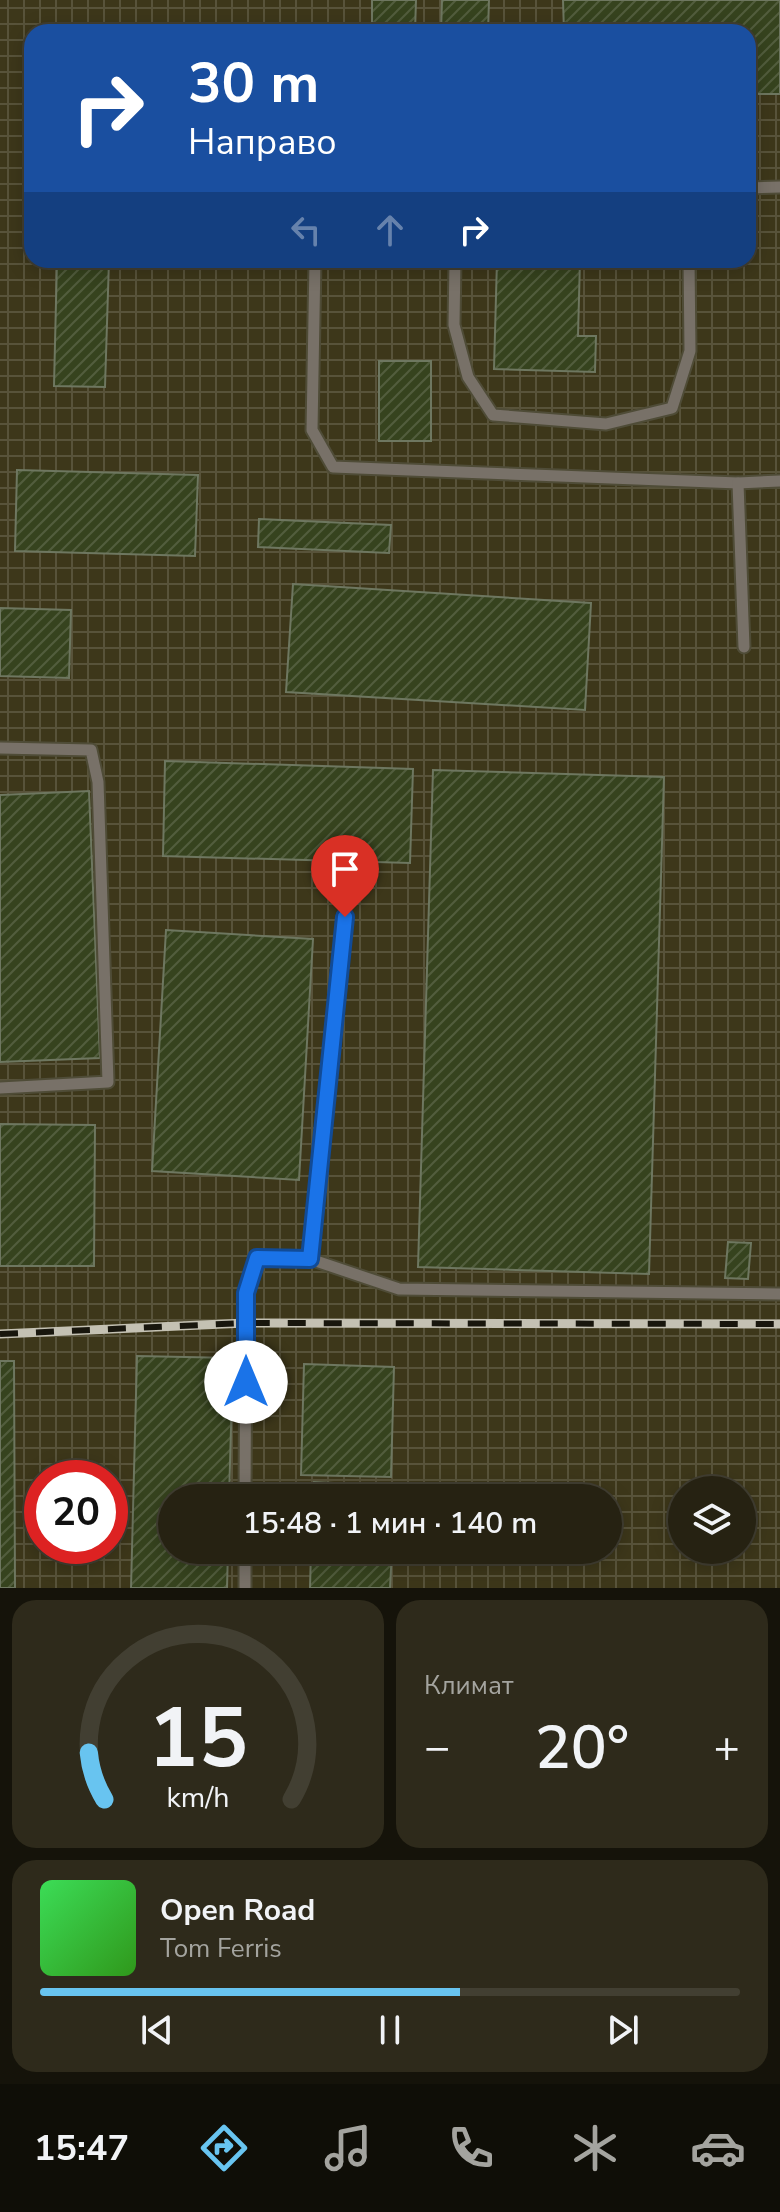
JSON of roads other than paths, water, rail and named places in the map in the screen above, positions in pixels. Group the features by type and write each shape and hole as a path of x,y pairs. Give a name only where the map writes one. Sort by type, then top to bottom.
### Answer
{"lane":[{"path":"756,188 780,187"},
{"path":"315,268 312,430 333,467 738,483 780,481"},
{"path":"455,268 454,325 468,377 493,415 606,424 672,408 690,351 689,268"},
{"path":"738,483 744,647"},
{"path":"0,748 91,750 98,782 108,1082 0,1088"},
{"path":"310,1259 345,917"},
{"path":"245,1484 246,1293 257,1258 310,1259 399,1289 780,1294"},
{"path":"245,1564 245,1588"}],"railway":[{"path":"0,1334 246,1323 780,1324"}]}
